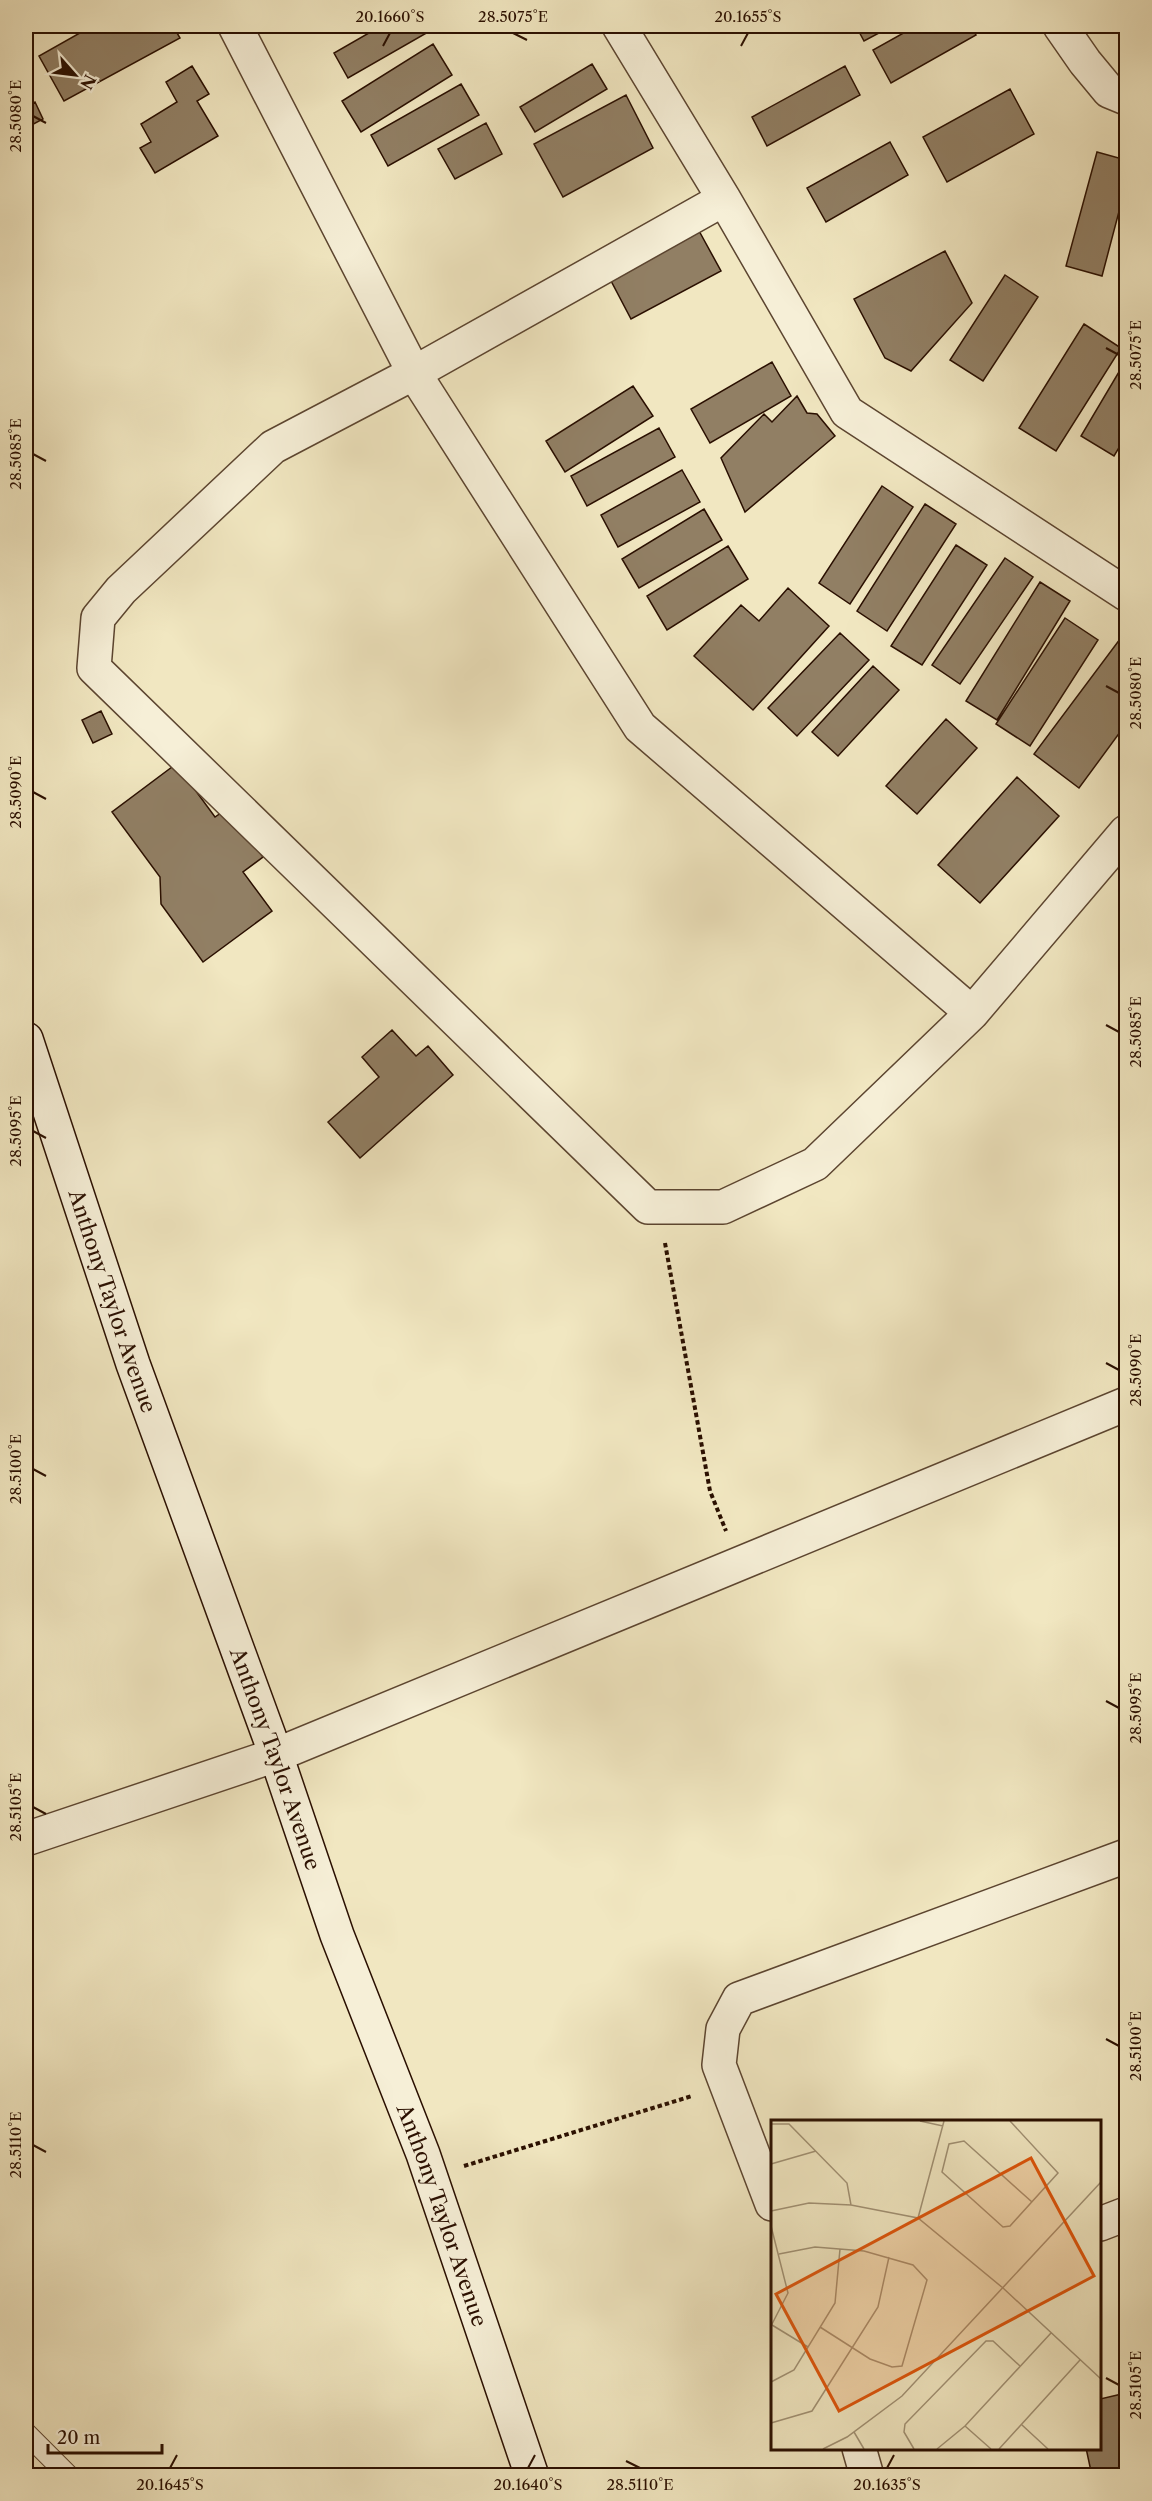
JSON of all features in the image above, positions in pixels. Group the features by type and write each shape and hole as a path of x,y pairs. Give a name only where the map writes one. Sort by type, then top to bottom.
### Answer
{"street":[{"path":"235,26 414,373 640,728 972,1013"},
{"path":"619,26 724,199 847,412 1126,594"},
{"path":"1060,26 1109,91 1126,98"},
{"path":"724,199 414,373 273,447 121,590 98,618 94,668 648,1207 723,1207 815,1164 972,1013 1126,832"},
{"name":"Anthony Taylor Avenue","path":"26,1039 133,1364 276,1755 337,1935 430,2176 532,2475"},
{"path":"26,1839 276,1755 1126,1404"},
{"path":"771,2201 719,2065 723,2029 740,2000 1126,1856"},
{"path":"1101,2224 1126,2214"},
{"path":"860,2450 867,2475"}],"lane":[{"path":"26,2433 69,2475"}],"path":[{"path":"648,1207 664,1240 710,1491 739,1564"},
{"path":"430,2176 727,2086"}],"building":[{"path":"85,26 173,26 180,38 64,101 39,56 87,29"},
{"path":"341,26 356,26 345,32"},
{"path":"381,26 427,26 430,31 348,78 334,53"},
{"path":"856,26 892,26 864,41"},
{"path":"916,26 970,26 976,35 891,83 873,50"},
{"path":"433,44 452,75 361,132 342,101"},
{"path":"592,64 607,89 535,132 520,107"},
{"path":"192,66 209,94 197,101 218,136 155,173 140,148 151,142 141,124 177,102 166,82"},
{"path":"845,66 860,95 767,146 752,117"},
{"path":"461,84 479,115 388,166 371,135"},
{"path":"1010,89 1034,134 947,182 923,137"},
{"path":"626,95 653,148 563,197 534,144"},
{"path":"35,102 43,119 26,128 26,107"},
{"path":"486,123 502,154 455,179 438,149"},
{"path":"890,142 908,175 826,222 807,188"},
{"path":"1097,152 1126,160 1126,185 1102,276 1066,266"},
{"path":"698,229 721,271 631,319 609,277"},
{"path":"945,251 972,303 911,371 885,358 854,299"},
{"path":"1005,275 1038,297 983,381 950,360"},
{"path":"1084,324 1121,348 1056,451 1019,428"},
{"path":"1126,360 1126,436 1114,456 1081,436"},
{"path":"772,362 791,396 710,443 691,409"},
{"path":"633,386 653,416 565,472 546,441"},
{"path":"797,396 807,413 817,414 835,436 745,512 721,458 764,414 772,422"},
{"path":"659,428 675,457 587,506 571,476"},
{"path":"682,470 700,502 618,547 601,515"},
{"path":"882,486 913,507 850,604 819,583"},
{"path":"925,504 956,524 887,631 857,611"},
{"path":"704,509 722,540 639,588 622,559"},
{"path":"956,545 987,565 922,665 891,646"},
{"path":"728,546 748,579 667,630 647,596"},
{"path":"1005,558 1033,577 960,684 932,665"},
{"path":"1040,582 1070,601 997,720 966,701"},
{"path":"788,588 829,626 753,710 694,656 741,605 759,621"},
{"path":"1065,618 1098,640 1030,746 996,724"},
{"path":"1126,631 1126,724 1079,788 1034,754"},
{"path":"840,633 869,660 797,736 768,708"},
{"path":"873,666 899,690 838,756 812,732"},
{"path":"101,711 112,734 93,743 82,720"},
{"path":"946,719 977,748 917,814 886,786"},
{"path":"176,764 215,817 228,808 263,857 243,872 272,911 203,962 161,904 160,877 112,812"},
{"path":"1017,777 1059,816 980,903 938,865"},
{"path":"392,1030 416,1056 428,1046 453,1075 360,1158 328,1122 379,1077 362,1057"},
{"path":"1126,2393 1126,2476 1092,2476 1086,2450 1101,2450 1101,2399"}]}
